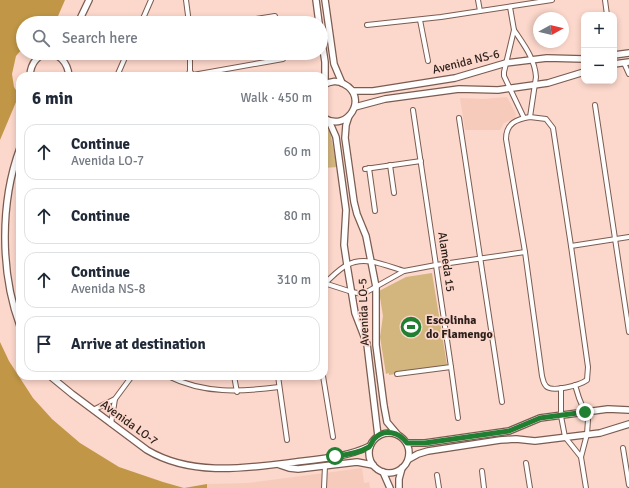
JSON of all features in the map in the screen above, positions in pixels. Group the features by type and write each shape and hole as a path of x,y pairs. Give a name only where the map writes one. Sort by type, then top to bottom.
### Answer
{"street":[{"path":"81,16 89,0"},
{"path":"144,16 151,0"},
{"path":"186,0 187,16"},
{"path":"316,0 318,16"},
{"path":"325,0 327,16"},
{"path":"478,0 480,11"},
{"path":"367,25 420,20 552,0"},
{"path":"605,0 607,12"},
{"path":"510,7 514,30 533,60 536,71 536,84 530,117"},
{"path":"420,20 428,61"},
{"path":"328,21 336,71 342,83"},
{"path":"514,30 504,76 524,118"},
{"path":"617,55 629,53"},
{"name":"Avenida NS-6","path":"353,92 373,91 455,78 506,63 556,58 581,59"},
{"path":"30,72 30,69 36,60"},
{"path":"64,60 68,72"},
{"path":"119,72 124,60"},
{"path":"190,60 190,72"},
{"path":"213,72 278,60"},
{"path":"325,60 325,72"},
{"path":"617,64 627,62 629,74"},
{"name":"Avenida NS-6","path":"354,107 385,99 460,89 485,91 510,88 556,81 581,73"},
{"path":"328,83 342,83 348,86 353,92 355,102 354,107"},
{"path":"595,105 629,332"},
{"name":"Avenida LO-5","path":"354,107 346,124 345,138 354,202 366,236 376,286 376,345 386,417 389,425 398,434"},
{"name":"Alameda 15","path":"413,110 452,367 458,418"},
{"path":"328,119 336,122 349,116"},
{"path":"530,117 546,119 553,128 588,367 586,380 575,385 561,388 549,388 546,386 542,376 525,252 506,139 508,127 512,122 524,118 530,117"},
{"path":"459,118 502,402"},
{"name":"Avenida LO-5","path":"328,121 336,137 346,210 344,245 355,313 367,344 378,436"},
{"path":"16,158 7,191 3,247 8,288 16,313"},
{"path":"375,211 367,169 421,161"},
{"path":"390,165 394,193"},
{"path":"571,246 629,237"},
{"path":"328,284 363,294 404,271 436,264 525,252"},
{"path":"328,281 347,265 357,262 372,261 404,271"},
{"path":"397,374 452,367"},
{"name":"Avenida LO-7","path":"54,380 147,450 171,461 200,467 230,468 318,460 358,452 370,446"},
{"path":"93,410 115,399 129,380"},
{"path":"178,380 208,390 237,392 279,388"},
{"path":"235,380 237,392"},
{"path":"278,380 287,440"},
{"path":"324,380 333,437"},
{"path":"575,385 588,420 587,434 581,457 586,488"},
{"path":"561,388 561,416 565,437 581,457"},
{"path":"111,424 115,399"},
{"path":"407,443 425,443 509,431 540,418 608,409 629,410"},
{"path":"408,459 422,452 500,440 535,441 600,433 629,424"},
{"path":"399,488 399,479 402,468 408,459 409,450 407,443 398,434 391,433 384,433 373,440 369,452 370,459 377,469 390,473 396,472 402,468"},
{"path":"623,448 629,485"},
{"name":"Avenida LO-7","path":"277,464 293,469 357,462 373,465"},
{"path":"526,462 530,488"},
{"path":"324,488 325,466"},
{"path":"383,472 390,488"},
{"path":"482,472 484,488"},
{"path":"437,475 439,488"}],"shaded area":[{"path":"0,0 65,0 58,16 16,16 16,56 12,74 16,90 16,102 0,140"},
{"path":"507,97 516,114 515,118 504,123 500,130 465,130 460,98 483,99"},
{"path":"328,129 330,131 337,167 328,168"},
{"name":"Escolinha do Flamengo","path":"432,273 447,365 389,375 389,373 386,374 380,337 383,316 379,291 406,277"},
{"path":"0,342 16,372 16,380 21,380 33,398 52,419 80,443 119,467 184,488 0,488"},
{"path":"362,468 364,483 369,482 370,488 207,488 207,484 248,483"},
{"path":"207,484 207,488 184,488"}],"place":[{"name":"Escolinha do Flamengo","path":"411,327"}],"route":[{"path":"335,456 358,452 370,446 373,440 384,433 398,434 407,443 418,444 509,431 540,418 585,412"}]}
